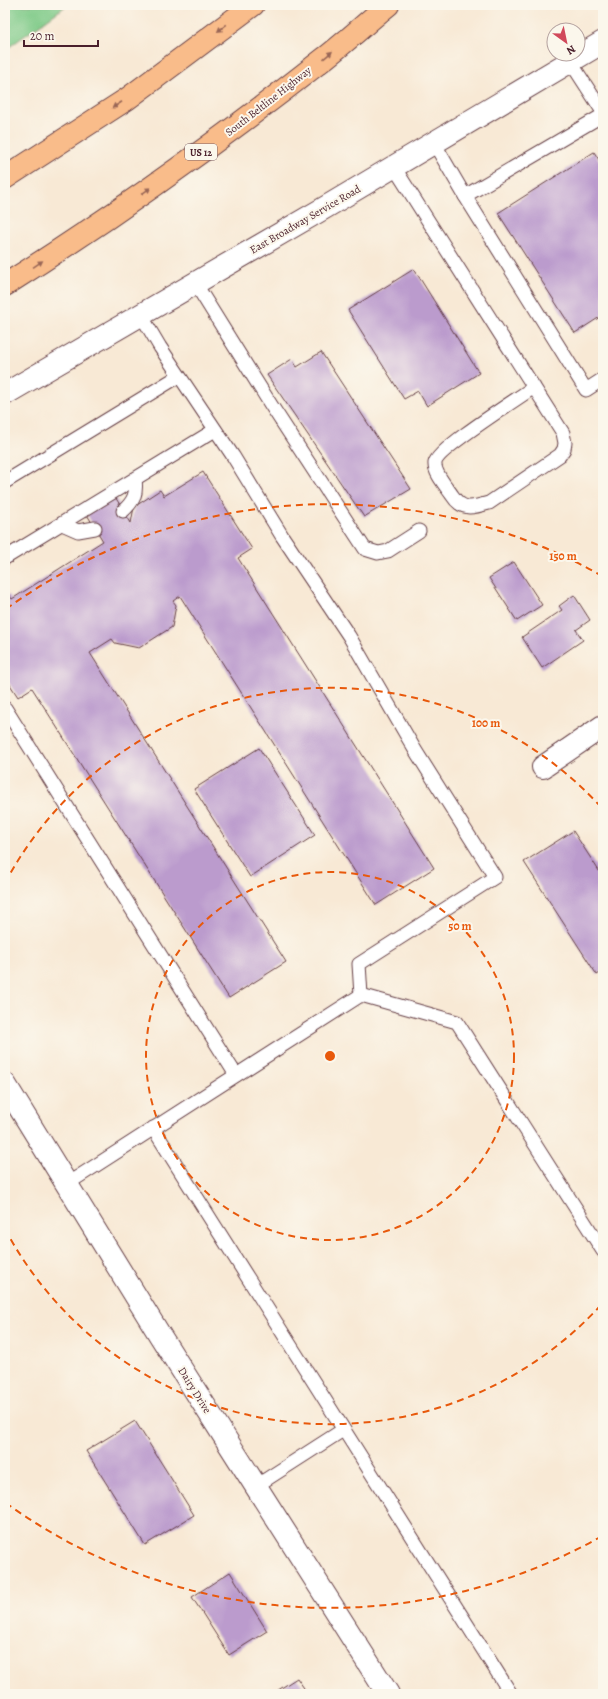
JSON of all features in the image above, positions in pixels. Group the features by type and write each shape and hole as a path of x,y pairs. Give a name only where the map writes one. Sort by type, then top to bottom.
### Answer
{"highway":[{"path":"5,178 127,99 253,5"},
{"name":"South Beltline Highway","path":"5,285 130,202 214,143 327,57 388,5"}],"street":[{"name":"East Broadway Service Road","path":"586,52 603,42"},
{"name":"East Broadway Service Road","path":"5,394 394,167 568,62"},
{"path":"543,767 603,726"},
{"name":"Dairy Drive","path":"5,1084 388,1694"}],"lane":[{"path":"465,196 603,114 571,62"},
{"path":"434,143 465,196 586,390 603,379"},
{"path":"394,167 534,387 563,433 565,442 564,449 560,455 488,503 475,507 463,507 456,502 436,469 437,457 452,443 534,387"},
{"path":"195,283 271,405 366,549 378,554 388,552 419,531"},
{"path":"141,315 282,536 349,636 415,750 495,877 359,964 361,995"},
{"path":"5,482 179,376"},
{"path":"5,558 215,430"},
{"path":"123,511 132,503 135,497 137,491 135,479"},
{"path":"62,524 78,530 96,528"},
{"path":"5,708 236,1075"},
{"path":"67,1184 361,995 457,1022 603,1251"},
{"path":"153,1128 510,1694"},
{"path":"256,1486 344,1430"}],"green space":[{"path":"5,5 67,5 5,50"}],"building":[{"path":"594,152 603,166 603,315 575,333 498,213"},
{"path":"414,269 479,373 427,406 418,391 404,399 348,310"},
{"path":"321,352 411,489 364,517 267,375 292,359 297,367"},
{"path":"203,472 252,549 238,558 434,868 376,905 180,596 173,601 176,605 172,627 139,648 115,643 112,639 90,653 286,962 229,998 32,688 18,697 5,677 5,597 9,595 12,599 103,541 86,513 114,495 131,523 134,507 160,490 164,496"},
{"path":"514,562 542,605 517,621 489,578"},
{"path":"574,595 590,620 576,630 583,640 542,668 522,637 562,610 559,606"},
{"path":"259,748 315,835 250,877 194,789"},
{"path":"573,831 603,877 603,971 597,975 524,862"},
{"path":"135,1421 194,1515 145,1545 86,1451"},
{"path":"230,1572 267,1631 229,1655 192,1597"},
{"path":"297,1678 308,1694 272,1694"}]}
